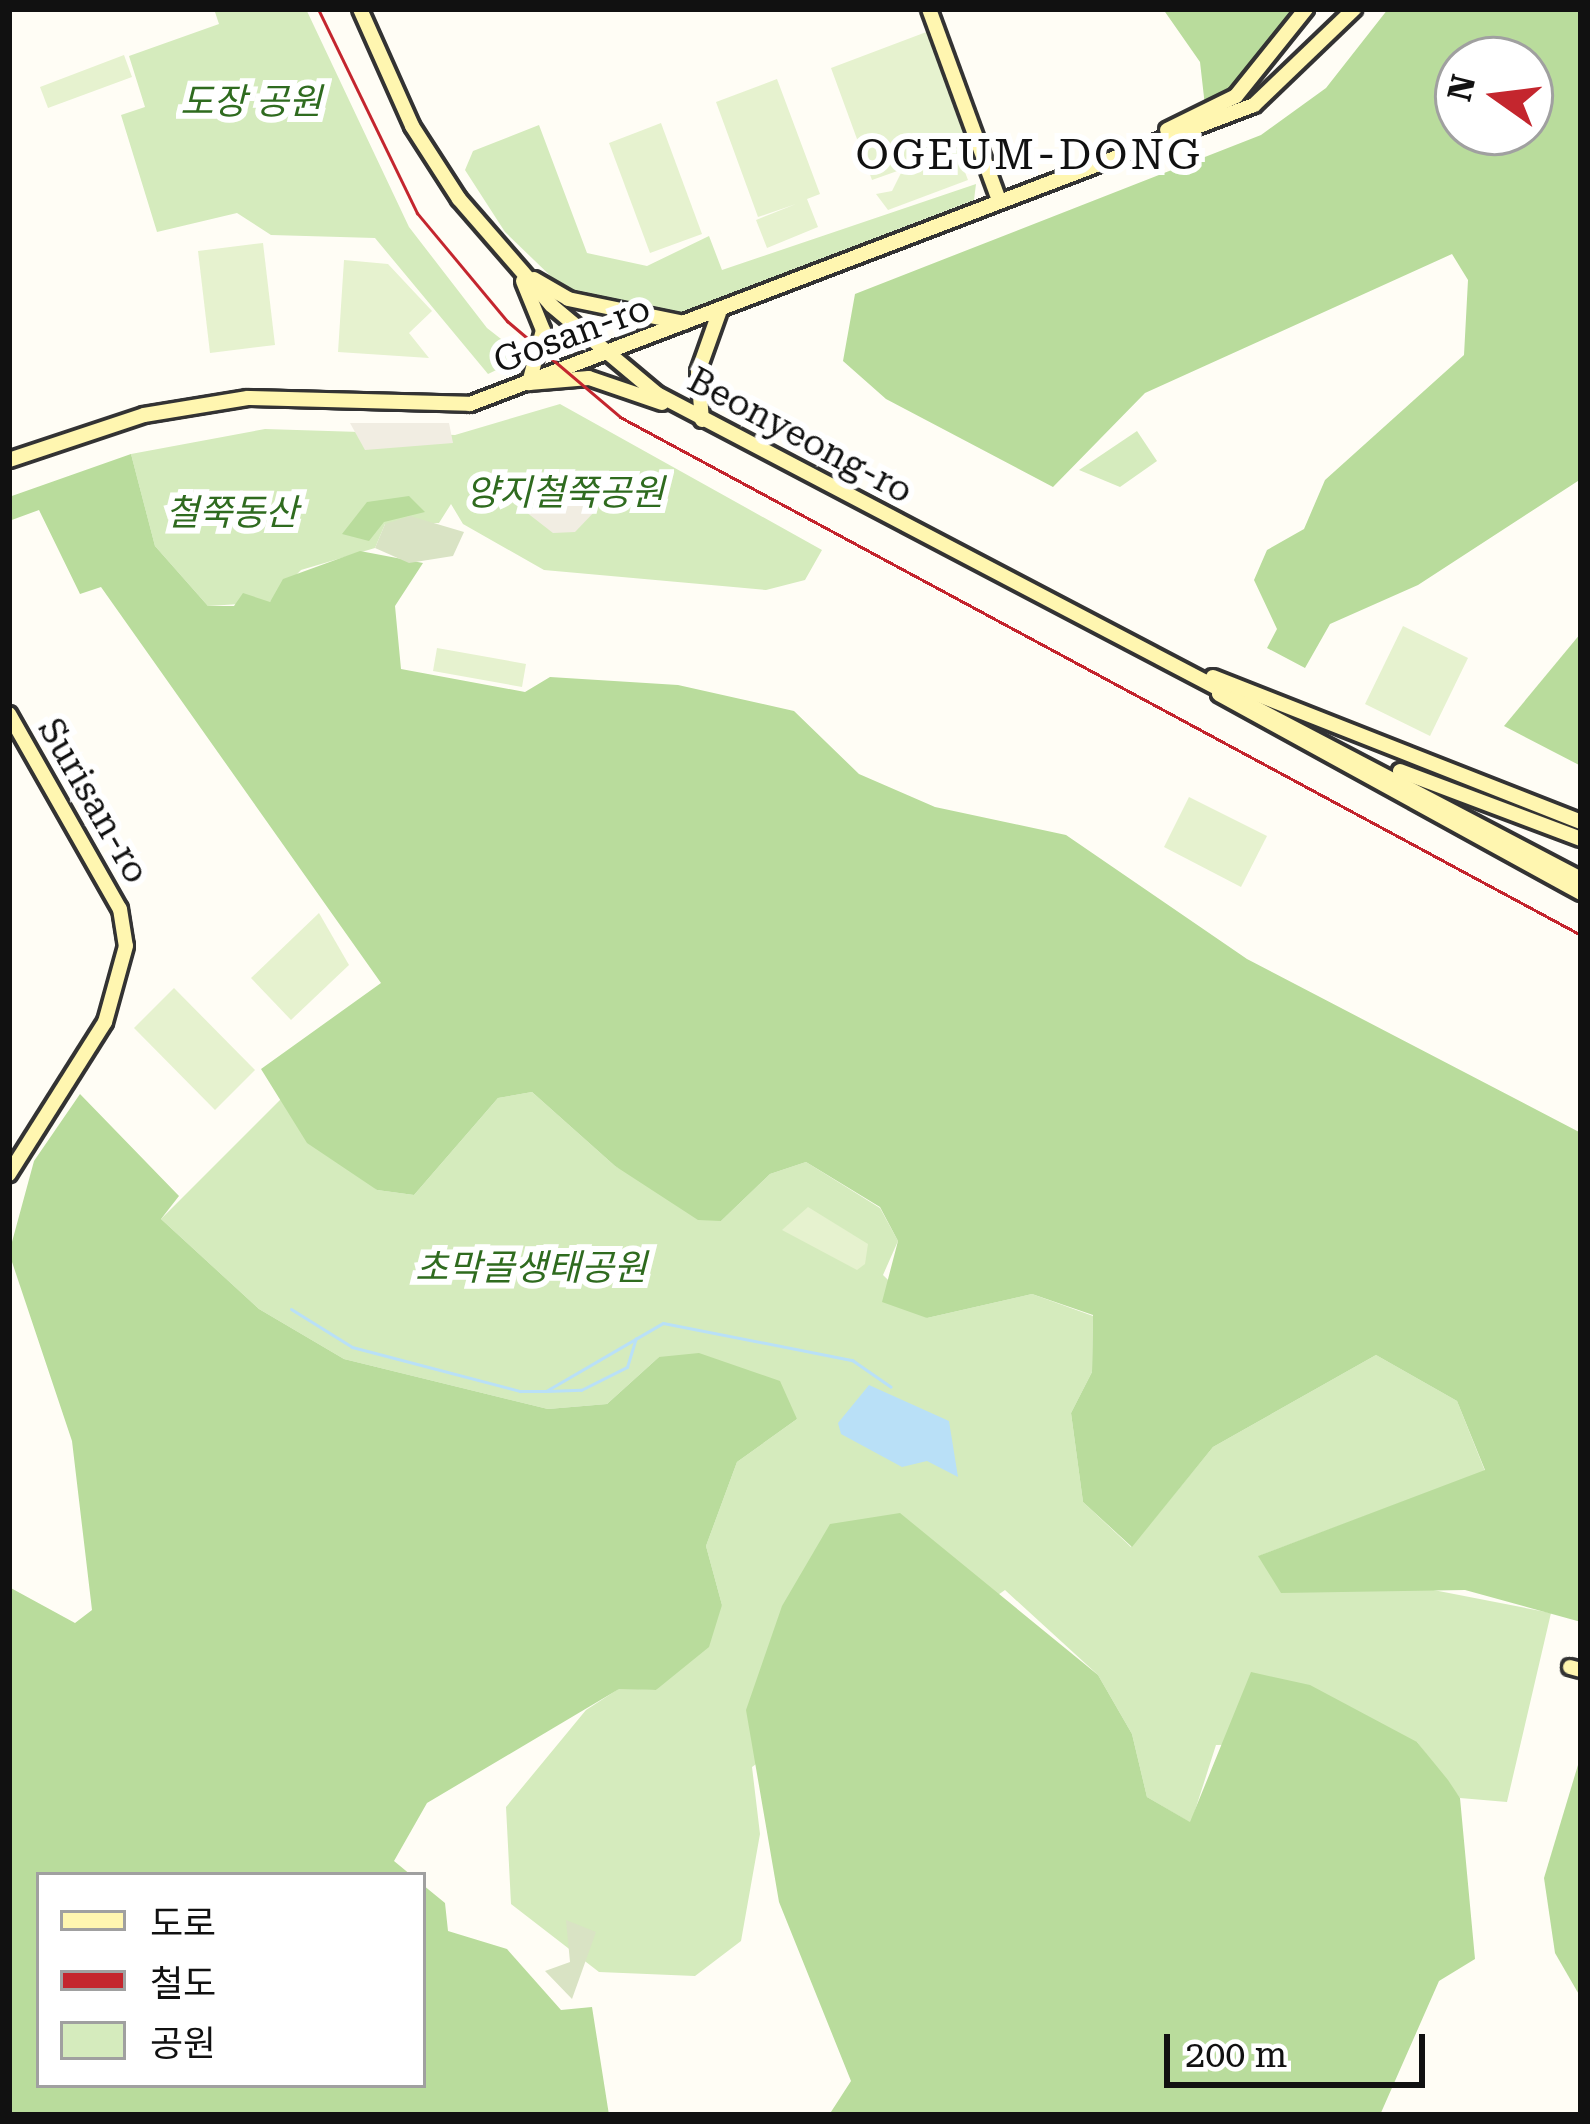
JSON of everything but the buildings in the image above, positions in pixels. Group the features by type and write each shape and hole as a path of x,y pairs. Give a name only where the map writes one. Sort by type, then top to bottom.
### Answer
{"street":[{"name":"Beonyeong-ro","path":"360,9 412,127 519,271 606,356 684,411 1356,754 1581,879"},
{"path":"929,9 999,200"},
{"name":"Gosan-ro","path":"1130,148 1236,96 1306,9"},
{"name":"Gosan-ro","path":"9,460 195,404 452,406 529,383 719,313 1130,148 1254,105 1354,9"},
{"path":"519,271 568,299 690,323"},
{"path":"519,271 542,310 529,383 589,377 684,411"},
{"path":"702,420 698,372 719,313"},
{"path":"1185,670 1581,822"},
{"path":"1185,670 1245,713 1581,892"},
{"name":"Surisan-ro","path":"9,714 120,909 126,946 105,1022 9,1174"},
{"name":"Beonyeong-ro","path":"1356,754 1581,839"}],"green space":[{"name":"도장 공원","path":"214,9 306,9 409,227 487,328 524,357 488,374 375,238 271,235 237,213 157,232 121,115 145,107 129,56 219,24"},
{"path":"1163,9 1302,9 1269,59 1205,106 1200,62"},
{"path":"1388,9 1581,9 1581,479 1418,585 1330,624 1305,668 1267,648 1277,629 1254,580 1267,550 1304,529 1325,480 1464,355 1468,280 1452,254 1145,393 1053,487 886,399 843,361 855,294 1261,135 1326,88"},
{"path":"929,31 970,143 956,149 968,180 888,210 876,194 892,191 903,169 872,180 831,68"},
{"path":"124,55 132,77 48,108 40,87"},
{"path":"777,79 820,194 807,199 818,227 767,248 756,220 796,204 758,217 716,102"},
{"path":"661,123 702,234 650,253 609,143"},
{"path":"539,125 587,253 647,266 709,236 722,270 976,184 974,200 674,315 564,289 505,232 465,170 473,151"},
{"path":"263,243 275,345 210,353 198,251"},
{"path":"344,260 388,264 432,311 409,333 429,358 338,352"},
{"path":"560,404 822,550 805,580 766,590 544,570 463,524 451,504 439,523 385,524 375,548 301,570 270,602 208,606 155,546 131,454 265,429 455,435"},
{"path":"1137,431 1157,461 1120,487 1079,470"},
{"path":"131,454 155,546 208,606 234,606 243,593 270,602 283,579 360,551 423,563 395,606 401,669 525,692 550,677 678,685 794,711 859,774 935,807 1066,835 1247,959 1581,1133 1581,1622 1465,1590 1281,1593 1258,1556 1485,1470 1457,1401 1376,1355 1213,1447 1132,1547 1083,1502 1071,1413 1092,1372 1093,1315 1032,1294 927,1318 882,1302 898,1241 880,1207 806,1162 770,1174 721,1221 698,1220 615,1166 532,1092 498,1098 414,1195 377,1190 307,1143 261,1069 381,983 101,587 80,594 39,510 9,521 9,497"},
{"path":"409,496 425,512 384,522 369,541 342,534 367,502"},
{"path":"410,516 464,532 453,556 409,563 375,548 385,524"},
{"path":"1403,626 1468,658 1430,736 1365,704"},
{"path":"1581,633 1581,766 1504,726"},
{"path":"437,648 526,664 522,687 433,671"},
{"path":"1189,797 1267,836 1241,887 1164,847"},
{"path":"319,913 349,965 291,1020 251,978"},
{"path":"174,988 255,1070 215,1110 134,1028"},
{"name":"초막골생태공원","path":"532,1092 615,1166 721,1221 770,1174 806,1162 880,1208 898,1241 883,1275 927,1318 1032,1294 1093,1316 1092,1372 1071,1413 1083,1502 1131,1547 1213,1447 1376,1355 1457,1401 1485,1471 1259,1556 1551,1613 1507,1802 1460,1798 1417,1742 1216,1745 1191,1823 1147,1797 1132,1734 1098,1675 1005,1590 752,1767 760,1834 741,1941 695,1976 599,1972 511,1904 506,1807 586,1710 620,1688 656,1690 722,1605 706,1546 737,1462 797,1419 659,1357 607,1404 548,1409 344,1359 259,1309 161,1219 282,1098 377,1190 414,1195 498,1098"},
{"path":"80,1094 179,1196 161,1219 259,1309 344,1359 548,1409 607,1404 659,1357 699,1353 780,1381 797,1419 737,1462 706,1546 722,1605 709,1647 656,1690 619,1689 427,1803 394,1861 407,1872 36,1872 36,2088 426,2088 426,1887 445,1903 448,1931 507,1949 561,2010 592,2007 609,2115 9,2115 9,1587 75,1623 92,1610 72,1441 9,1253 34,1161"},
{"path":"808,1207 868,1244 865,1264 857,1270 782,1230"},
{"path":"900,1513 1098,1675 1132,1734 1147,1797 1190,1822 1251,1672 1310,1685 1417,1742 1448,1780 1460,1798 1475,1959 1439,1981 1380,2115 829,2115 851,2081 779,1902 746,1710 782,1606 830,1524"},
{"path":"1581,1755 1581,1998 1555,1953 1544,1878"},
{"path":"566,1920 596,1932 572,1999 545,1971 570,1962"}],"shaded area":[{"path":"350,423 449,423 453,443 365,450"},
{"path":"596,481 598,508 575,532 553,533 526,512"}],"water":[{"path":"869,1385 949,1421 958,1477 927,1461 902,1467 841,1434 838,1423"}],"waterway":[{"path":"291,1309 352,1347 520,1391 546,1391 663,1323 852,1360 891,1387"},
{"path":"547,1391 581,1390 627,1367 636,1338"}],"railway":[{"path":"318,9 417,213 507,321 620,417 1581,935"}],"district":[{"name":"OGEUM-DONG","path":"1029,155"}],"park label":[{"name":"양지철쭉공원","path":"565,494"},
{"name":"철쭉동산","path":"232,514"}]}
